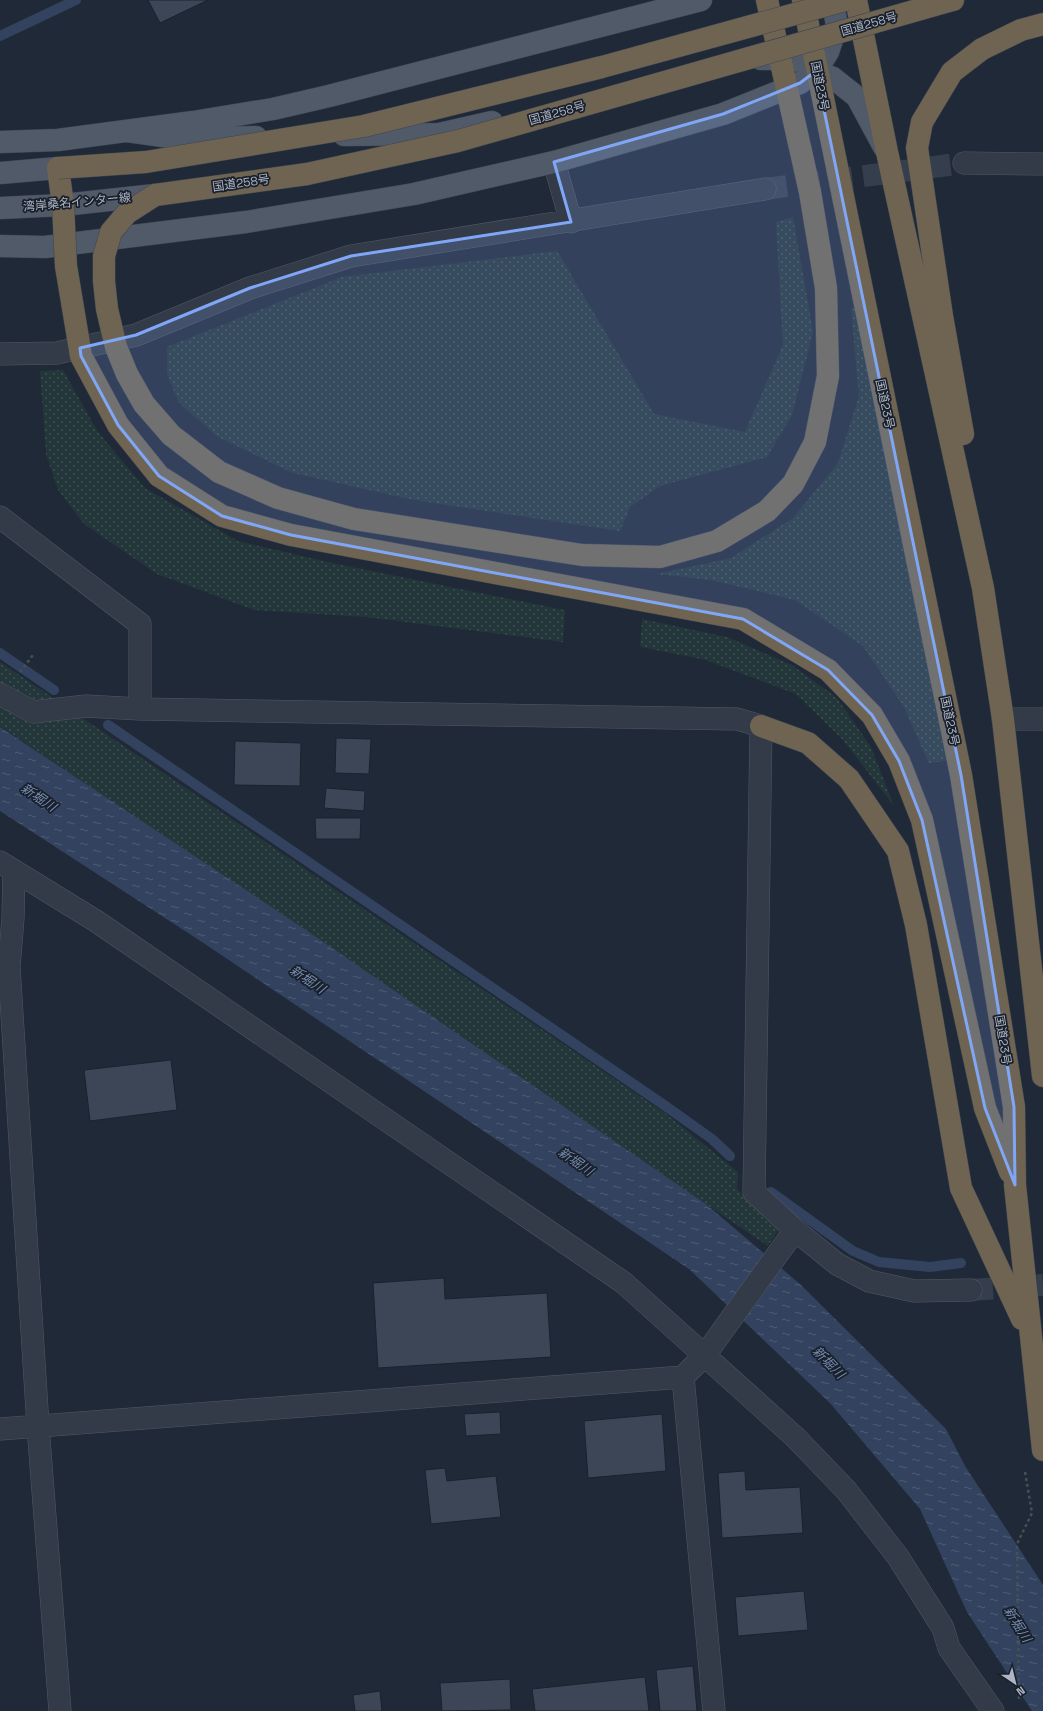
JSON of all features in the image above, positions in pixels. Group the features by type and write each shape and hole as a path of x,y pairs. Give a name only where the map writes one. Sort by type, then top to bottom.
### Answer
{"highway":[{"path":"155,195 126,213 111,232 104,256 104,281 107,309 116,347 127,374 144,404 171,435 219,472 278,498 354,519 582,556 660,557 717,541 767,511 793,484 815,442 828,376 826,288 810,192 767,0"},
{"name":"国道23号","path":"803,0 816,71 961,775 1014,1108 1015,1184 1043,1450"},
{"path":"846,0 602,67 364,126 146,162 58,168 63,205 66,266 81,356 118,425 159,476 222,516 291,535 742,620 828,670 872,715 898,761 922,820 985,1108 1015,1184"},
{"path":"856,0 887,152 983,588"},
{"name":"国道258号","path":"155,195 307,174 458,141 944,2"},
{"path":"1043,24 1021,30 982,49 952,72 922,122 917,148 942,316 960,418 983,588 1003,719 1043,1076"},
{"path":"761,726 808,743 849,779 898,851 916,925 961,1188 1030,1334"}],"main road":[{"path":"0,142 58,140 273,109 329,96 701,0"},
{"path":"0,246 45,247 246,222 414,194 554,162 723,114 800,83 816,71 828,52 838,25 832,0"},
{"path":"128,131 184,139 439,134 556,107 707,66 754,59 781,59 800,61 816,71 833,78 857,97 887,152"},
{"path":"0,173 58,168"},
{"name":"湾岸桑名インター線","path":"0,208 63,205 155,195"}],"street":[{"path":"554,162 571,222"},
{"path":"964,163 1043,164"},
{"path":"0,354 57,352 136,335 250,288 351,256 571,222 765,189"},
{"path":"0,517 140,624 140,709"},
{"path":"0,694 33,712 86,706 140,709 736,719 761,726 754,1192 788,1238 869,1281 914,1291 971,1290"},
{"path":"1003,719 1043,719"},
{"path":"7,866 13,918 4,967 60,1711"},
{"path":"7,866 96,921 624,1283 795,1437 846,1490 898,1556 943,1628 949,1648 993,1711"},
{"path":"0,1429 683,1377 705,1355 788,1238"},
{"path":"683,1377 714,1711"}],"path":[{"path":"1017,1544 1020,1703"}],"highlighted area":[{"path":"816,71 961,775 1014,1107 1015,1185 985,1108 922,820 899,761 872,715 828,670 743,619 291,535 222,516 159,476 118,425 81,356 80,348 136,335 250,288 351,256 571,222 554,162 723,114 800,83"}],"shaded area":[{"path":"793,217 813,332 792,415 767,457 660,486 630,507 620,531 414,500 293,473 218,437 179,403 167,373 167,347 342,277 557,251 654,414 745,432 783,345 776,222"},
{"path":"859,305 946,761 929,763 904,707 863,646 795,600 711,580 657,574 731,558 793,518 838,463 859,396 851,308"},
{"path":"63,370 98,432 145,488 238,541 332,563 565,610 563,642 366,617 254,610 157,574 84,524 58,490 46,454 40,371"},
{"path":"642,619 727,637 792,665 837,698 871,747 894,806 843,740 796,694 706,660 640,647"},
{"path":"0,662 665,1113 738,1172 737,1189 779,1229 768,1246 0,726"}],"water":[{"name":"新堀川","path":"0,727 300,926 706,1204 801,1285 946,1429 965,1466 1043,1585 1043,1711 1032,1711 967,1612 920,1509 830,1403 689,1269 202,942 0,811"}],"building":[{"path":"148,0 208,0 160,23"},
{"path":"336,738 371,739 369,774 335,773"},
{"path":"235,741 301,743 300,786 234,785"},
{"path":"326,788 365,791 364,811 324,808"},
{"path":"315,818 361,818 360,839 316,839"},
{"path":"171,1060 177,1110 90,1121 84,1070"},
{"path":"444,1278 445,1299 547,1293 551,1357 378,1368 373,1283"},
{"path":"500,1412 501,1434 466,1436 464,1414"},
{"path":"662,1414 666,1471 588,1478 584,1421"},
{"path":"445,1468 447,1481 496,1476 501,1517 431,1524 425,1470"},
{"path":"745,1471 746,1490 800,1487 803,1533 722,1538 718,1473"},
{"path":"804,1591 808,1630 738,1636 735,1597"},
{"path":"693,1666 697,1711 660,1711 656,1670"},
{"path":"645,1677 649,1711 535,1711 532,1689"},
{"path":"510,1679 511,1710 442,1711 440,1683"},
{"path":"380,1691 382,1711 355,1711 353,1695"}],"waterway":[{"path":"0,36 76,0"},
{"path":"0,653 54,690"},
{"path":"108,725 664,1105 712,1139 730,1156"},
{"path":"771,1192 853,1251 879,1262 930,1267 961,1263"}],"tunnel":[{"path":"765,189 964,163"},
{"path":"971,1290 1043,1285"}]}
